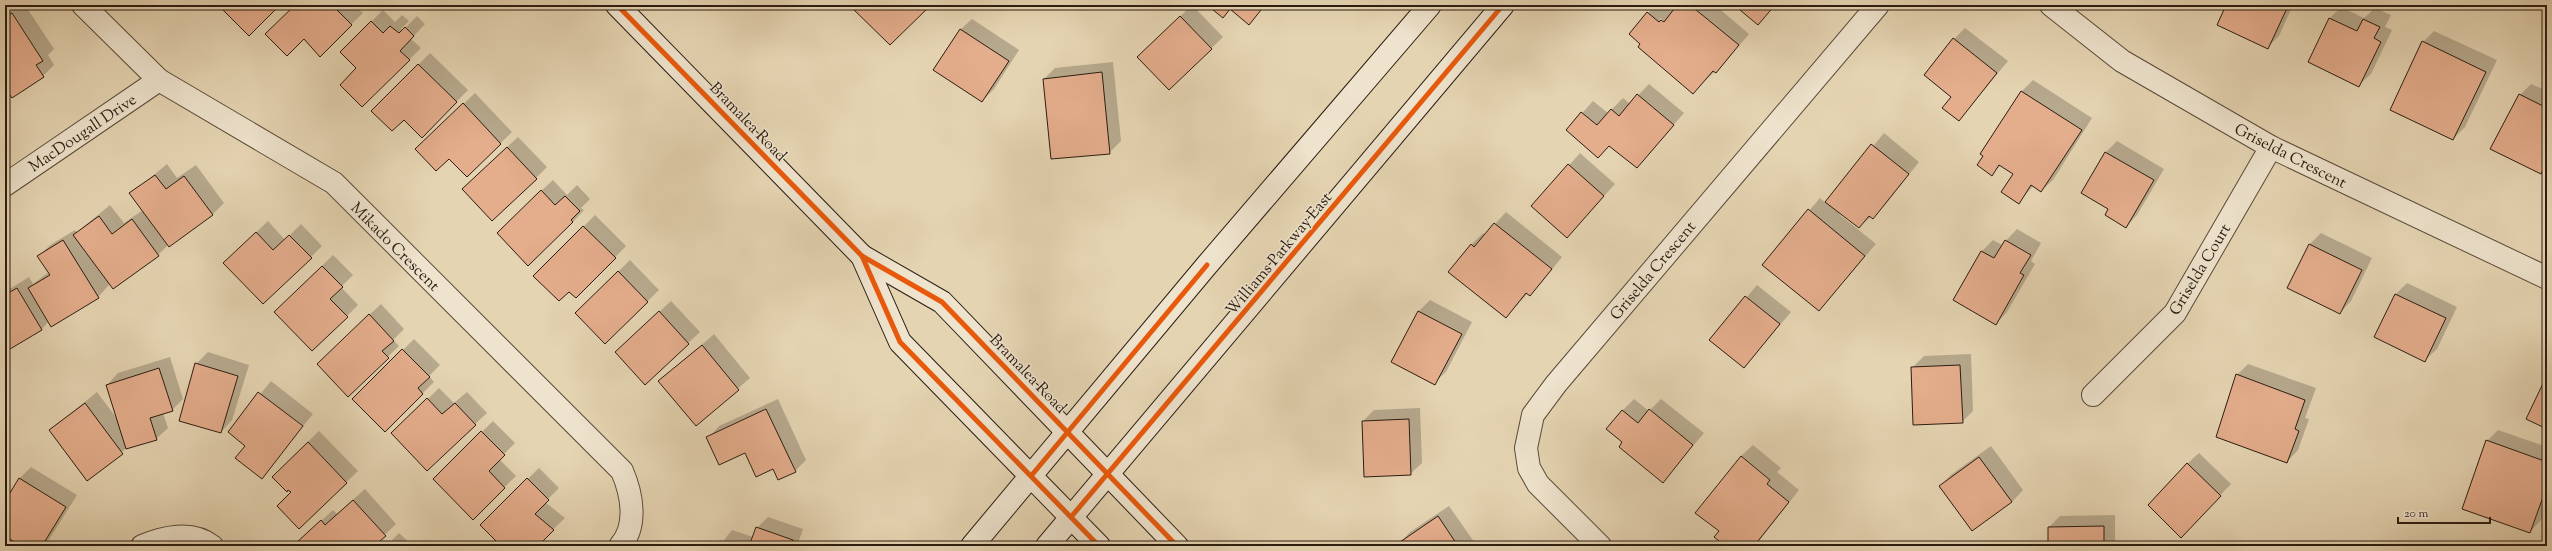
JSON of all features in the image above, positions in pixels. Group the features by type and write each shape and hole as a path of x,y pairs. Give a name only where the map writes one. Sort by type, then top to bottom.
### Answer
{"street":[{"name":"Mikado Crescent","path":"83,5 159,80 334,183 622,472 629,487 632,510 627,539 620,546"},
{"name":"Bramalea Road","path":"617,5 862,256 942,302 1068,431 1177,546"},
{"path":"972,546 1207,265 1430,5"},
{"name":"Williams Parkway East","path":"1047,546 1503,5"},
{"name":"Griselda Crescent","path":"1600,546 1538,484 1529,468 1526,448 1534,415 1556,384 1878,5"},
{"name":"Griselda Crescent","path":"2051,5 2122,61 2271,147 2547,278"},
{"name":"MacDougall Drive","path":"5,185 159,80"},
{"name":"Griselda Court","path":"2093,395 2175,313 2271,147"},
{"name":"Bramalea Road","path":"862,256 900,342 1099,546"},
{"path":"142,546 162,538 179,536 212,546"}],"building":[{"path":"228,5 280,5 249,36 223,10"},
{"path":"295,5 332,5 352,25 320,57 304,39 287,56 265,34"},
{"path":"849,5 931,5 890,45"},
{"path":"1207,5 1265,5 1249,25 1230,9 1223,18"},
{"path":"1677,5 1690,5 1739,45 1716,73 1713,71 1693,94 1638,47 1640,44 1629,34 1647,12 1659,22 1661,20 1664,22"},
{"path":"1734,5 1775,5 1758,25"},
{"path":"2226,5 2288,6 2268,49 2217,25"},
{"path":"12,13 43,61 36,65 44,77 12,98 5,88 5,18"},
{"path":"1180,16 1212,49 1169,90 1137,57"},
{"path":"2329,18 2357,31 2363,19 2380,27 2374,38 2381,42 2359,87 2308,62"},
{"path":"371,21 383,33 390,26 399,33 405,27 414,36 400,51 410,60 362,107 340,85 356,68 340,52"},
{"path":"960,29 1009,61 982,102 933,70"},
{"path":"1953,38 1997,73 1959,121 1942,108 1951,97 1924,75"},
{"path":"2422,41 2486,72 2453,140 2390,110"},
{"path":"418,64 457,102 422,138 404,120 392,131 371,111"},
{"path":"1102,72 1110,154 1051,159 1043,79"},
{"path":"2021,91 2082,130 2041,192 2031,185 2019,204 2001,192 2013,174 1999,165 1992,176 1977,165 1983,156 1980,154"},
{"path":"1637,94 1674,125 1637,168 1609,146 1598,158 1566,130 1581,112 1597,125 1611,109 1619,116"},
{"path":"2519,94 2547,108 2547,161 2541,174 2490,149"},
{"path":"463,103 501,144 467,177 449,159 436,171 415,149"},
{"path":"1871,144 1909,174 1873,219 1869,216 1859,228 1825,202"},
{"path":"507,147 537,179 492,221 462,189"},
{"path":"2105,152 2154,180 2126,228 2105,215 2108,209 2081,193"},
{"path":"1568,164 1604,196 1567,238 1531,206"},
{"path":"155,175 166,189 184,176 213,215 169,247 129,193"},
{"path":"541,190 555,205 565,196 580,211 571,220 573,222 528,266 497,233"},
{"path":"1808,209 1865,256 1819,311 1762,265"},
{"path":"99,216 112,234 132,219 159,256 113,289 73,235"},
{"path":"1494,223 1552,269 1530,296 1526,293 1506,318 1448,272 1471,244 1474,247"},
{"path":"583,226 616,258 576,298 569,292 559,301 533,276"},
{"path":"256,232 273,250 289,235 312,258 263,304 223,263"},
{"path":"63,240 99,298 51,327 28,288 50,275 37,256"},
{"path":"2005,240 2031,255 2020,273 2024,275 1996,325 1953,300 1981,251 1994,258"},
{"path":"2309,244 2362,270 2340,314 2287,288"},
{"path":"322,266 343,287 330,299 348,317 312,351 274,312"},
{"path":"618,271 648,302 605,344 575,313"},
{"path":"17,288 42,330 5,352 5,295"},
{"path":"2395,294 2446,318 2425,362 2374,337"},
{"path":"1745,296 1780,324 1744,368 1709,340"},
{"path":"659,311 689,344 645,385 615,352"},
{"path":"1418,311 1462,334 1435,385 1391,362"},
{"path":"369,314 394,341 382,351 389,358 348,397 317,364"},
{"path":"702,345 739,390 696,426 658,381"},
{"path":"402,349 430,377 418,388 423,394 385,432 352,399"},
{"path":"195,363 238,376 221,433 179,421"},
{"path":"1960,365 1963,423 1913,425 1911,367"},
{"path":"159,368 173,411 150,418 157,440 126,449 106,385"},
{"path":"2236,374 2305,400 2295,429 2299,431 2287,463 2216,437"},
{"path":"2547,375 2547,429 2526,419"},
{"path":"258,392 303,426 262,479 235,458 245,446 228,432"},
{"path":"427,398 442,414 455,403 476,425 427,471 391,433"},
{"path":"85,403 123,454 87,481 49,430"},
{"path":"766,409 796,472 778,480 773,469 756,477 745,453 719,465 706,437"},
{"path":"1649,409 1693,445 1663,483 1619,447 1622,442 1606,429 1622,410 1638,423"},
{"path":"1409,419 1411,475 1364,477 1362,421"},
{"path":"481,431 505,455 489,471 505,488 473,520 433,479"},
{"path":"2486,440 2547,462 2547,486 2530,533 2462,509"},
{"path":"308,442 347,483 299,529 277,506 291,492 288,490 287,492 272,477"},
{"path":"1741,456 1770,480 1767,484 1789,502 1754,546 1725,546 1714,537 1719,531 1695,513"},
{"path":"1979,457 2012,502 1972,531 1939,486"},
{"path":"2187,463 2221,496 2181,538 2148,505"},
{"path":"19,478 66,507 42,546 21,546 5,536 5,501"},
{"path":"527,478 549,500 535,514 554,530 538,546 501,546 480,525"},
{"path":"353,500 386,536 374,546 299,546 296,543 321,520 325,525"},
{"path":"1438,516 1458,546 1399,546 1397,544"},
{"path":"2104,526 2104,546 2048,546 2048,527"},
{"path":"756,527 793,540 791,546 749,546"},
{"path":"720,541 735,546 718,546"}],"cycle path":[{"path":"617,5 862,256 942,302 1177,546"},
{"path":"1071,517 1503,5"},
{"path":"862,256 900,342 1099,546"},
{"path":"1031,476 1207,265"}]}
